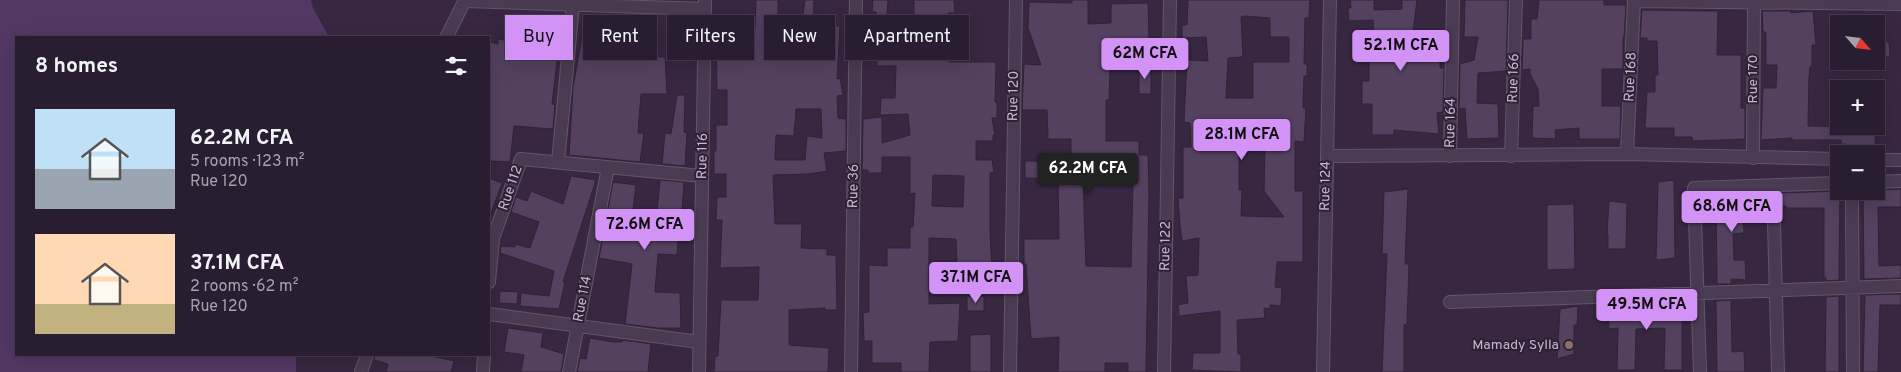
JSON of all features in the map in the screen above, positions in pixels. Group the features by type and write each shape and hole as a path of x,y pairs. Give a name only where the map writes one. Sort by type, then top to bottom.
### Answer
{"street":[{"path":"447,36 464,0 573,5 705,5"},
{"name":"Rue 36","path":"851,372 856,0"},
{"name":"Rue 120","path":"1010,372 1016,0"},
{"name":"Rue 122","path":"1164,372 1170,0"},
{"name":"Rue 124","path":"1323,372 1330,0"},
{"name":"Rue 164","path":"1450,156 1454,0"},
{"name":"Rue 166","path":"1511,156 1516,0"},
{"path":"1634,1 1901,4"},
{"name":"Rue 168","path":"1627,154 1634,1"},
{"name":"Rue 170","path":"1753,158 1754,1"},
{"path":"558,162 573,5"},
{"name":"Rue 116","path":"699,372 705,5"},
{"path":"1327,156 1627,154 1830,159"},
{"name":"Rue 112","path":"490,271 493,239 521,159 702,176"},
{"path":"1885,160 1901,160"},
{"name":"Rue 114","path":"569,372 608,167"},
{"path":"1885,182 1901,181"},
{"path":"1700,372 1694,188 1830,183"},
{"path":"1772,185 1778,372"},
{"path":"1852,200 1853,372"},
{"path":"1450,302 1901,286"},
{"path":"490,314 699,342"},
{"path":"361,372 367,356"},
{"path":"483,372 484,356"}],"shaded area":[{"path":"0,0 311,0 313,8 328,36 15,36 15,356 296,356 296,372 0,372"}],"building":[{"path":"756,0 778,0 778,15 764,15 764,60 835,60 835,26 840,26 837,79 840,78 843,95 837,96 838,118 846,119 846,151 824,153 827,171 808,174 773,175 775,224 802,224 801,248 827,249 827,255 836,255 837,310 825,310 825,308 789,310 789,345 829,348 828,372 714,372 715,356 718,356 721,300 758,300 759,267 720,268 722,220 716,220 717,197 726,197 726,174 714,174 716,125 727,125 727,90 717,90 717,60 754,60","holes":["796,109 821,109 822,138 807,136 805,160 775,160 776,135 794,136"]},
{"path":"805,0 814,0 813,15 803,15"},
{"path":"873,0 888,0 887,15 876,15 876,12 872,12"},
{"path":"914,0 954,0 955,13 948,13 948,15 914,15"},
{"path":"1072,0 1088,0 1088,24 1111,23 1111,4 1148,3 1149,39 1111,40 1109,100 1106,100 1106,141 1139,141 1139,155 1148,155 1146,372 1128,372 1128,363 1105,363 1105,372 1058,372 1059,337 1031,339 1026,264 1024,264 1024,239 1059,239 1058,179 1025,178 1025,161 1071,162 1071,139 1048,139 1047,110 1022,110 1024,64 1041,65 1028,28 1029,2 1072,3","holes":["1087,176 1111,176 1111,180 1131,179 1133,181 1131,267 1086,266 1083,179 1087,180"]},
{"path":"1188,0 1310,0 1309,18 1305,18 1304,64 1307,64 1307,76 1304,76 1303,108 1306,108 1304,142 1295,141 1295,191 1303,191 1303,262 1277,262 1275,287 1282,288 1281,306 1270,305 1270,309 1264,308 1265,318 1237,320 1238,354 1241,354 1241,372 1192,370 1193,353 1220,353 1220,311 1179,316 1178,305 1188,303 1186,276 1198,275 1199,238 1182,241 1178,198 1183,198 1183,147 1191,147 1190,123 1184,122 1187,60 1208,61 1206,37 1182,38 1182,25 1187,25","holes":["1241,17 1270,18 1270,37 1289,37 1289,62 1253,62 1253,98 1226,98 1228,58 1243,57","1239,139 1265,140 1264,191 1284,217 1241,216 1242,190 1239,190"]},
{"path":"1350,0 1374,0 1374,10 1402,9 1402,0 1417,0 1412,40 1440,39 1440,68 1444,68 1443,112 1437,113 1439,134 1394,130 1394,135 1372,135 1372,104 1362,104 1362,81 1369,81 1369,50 1374,49 1373,20 1349,21 1348,8 1351,8"},
{"path":"1465,0 1508,0 1506,71 1478,73 1477,103 1498,104 1499,138 1467,139 1465,108 1459,109 1460,64 1474,60 1478,37 1464,37"},
{"path":"1539,0 1604,0 1604,5 1626,5 1623,69 1602,69 1602,106 1621,106 1620,139 1579,139 1579,128 1555,130 1556,139 1532,138 1533,106 1539,106 1538,89 1530,74 1530,69 1522,70 1523,39 1531,39 1531,19 1537,19"},
{"path":"1642,10 1718,11 1717,55 1741,55 1741,108 1745,108 1745,139 1693,141 1692,137 1674,137 1674,128 1645,128 1647,92 1655,92 1655,75 1658,75 1657,41 1647,41 1647,38 1640,38"},
{"path":"1762,11 1791,11 1791,13 1813,11 1816,45 1812,45 1808,126 1830,126 1830,135 1876,135 1875,145 1841,144 1841,140 1792,140 1792,138 1761,140 1763,88 1776,88 1777,65 1766,65 1766,32 1763,32"},
{"path":"583,32 583,60 657,60 657,57 665,57 667,94 641,94 638,133 644,133 640,162 569,155 573,87"},
{"path":"498,39 505,40 505,60 557,60 552,104 555,105 553,129 514,126 510,162 490,161 490,42 498,44"},
{"path":"1885,42 1889,42 1890,57 1885,57"},
{"path":"877,60 996,62 995,102 997,102 997,118 992,118 995,135 993,135 993,141 976,141 976,160 992,160 994,172 990,173 990,231 993,288 973,289 971,264 957,264 956,239 929,238 929,304 960,303 958,341 930,342 929,372 901,372 901,363 872,363 872,341 864,341 863,313 869,312 869,265 887,266 887,248 910,248 910,227 913,227 915,193 910,194 910,157 882,157 882,173 868,173 868,170 862,170 863,119 882,117 882,143 910,135 908,114 880,115 881,98 895,98 896,66 877,66","holes":["933,175 964,176 963,207 932,206"]},
{"path":"1139,65 1151,65 1151,94 1139,94"},
{"path":"677,95 685,95 684,132 687,133 685,166 662,164 665,133 671,134"},
{"path":"571,176 596,180 563,282 565,282 559,309 520,306 521,293 549,296 554,271 500,253 501,246 515,247 515,244 530,248 539,222 511,212 516,197 527,201 531,191 563,204"},
{"path":"490,178 502,183 490,216"},
{"path":"660,180 684,182 677,255 658,254 655,292 680,293 681,328 658,328 625,324 632,264 599,258 613,182 636,185 633,210 657,211"},
{"path":"1674,180 1675,258 1656,260 1658,182"},
{"path":"1408,189 1405,264 1409,264 1407,324 1404,325 1404,372 1382,372 1387,254 1382,254 1384,192"},
{"path":"1901,189 1901,207 1878,207 1879,266 1901,265 1901,278 1864,279 1863,200 1885,200 1885,190"},
{"path":"1830,191 1830,200 1840,200 1839,280 1826,281 1826,278 1824,278 1824,208 1786,208 1786,206 1782,206 1781,193"},
{"path":"1765,194 1765,207 1743,208 1744,233 1733,234 1734,260 1745,260 1746,280 1731,279 1731,284 1717,284 1716,195"},
{"path":"1609,201 1627,203 1626,249 1608,249"},
{"path":"1574,204 1575,269 1547,270 1547,205"},
{"path":"500,291 518,292 517,304 499,303"},
{"path":"1901,294 1901,305 1880,305 1878,372 1863,372 1865,295"},
{"path":"967,296 984,296 984,311 967,311"},
{"path":"1839,296 1839,372 1825,372 1826,297"},
{"path":"1731,300 1732,352 1744,351 1745,372 1717,372 1716,301"},
{"path":"1682,302 1682,370 1664,370 1665,328 1636,329 1635,370 1617,370 1618,328 1609,329 1607,305"},
{"path":"1578,306 1577,325 1574,325 1574,354 1557,359 1560,309"},
{"path":"508,328 543,333 541,347 564,354 561,372 521,372 524,355 504,352"},
{"path":"991,334 991,372 970,372 970,335"},
{"path":"590,338 613,342 622,342 623,340 651,344 648,372 577,372 580,358 586,359"},
{"path":"375,356 432,356 454,361 451,372 386,372 388,364 374,360"}],"place":[{"name":"Mamady Sylla","path":"1569,345"}]}
